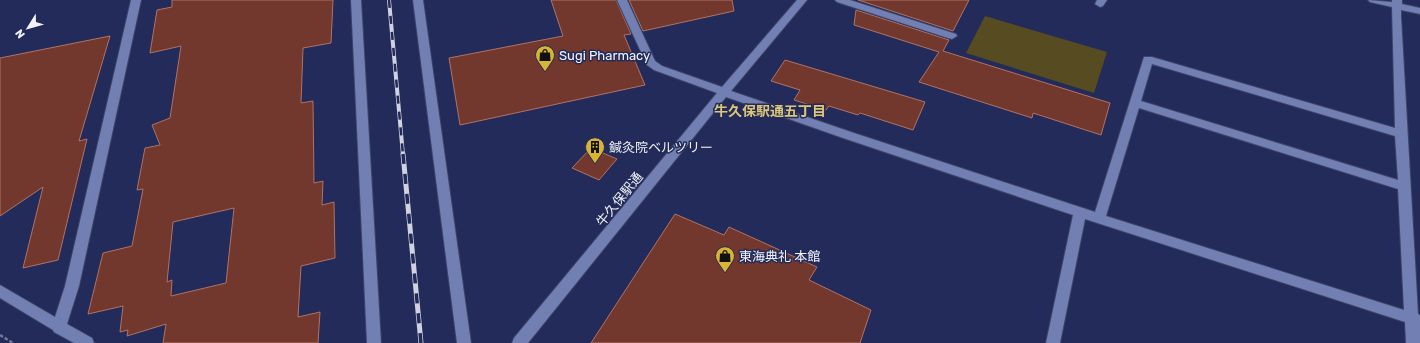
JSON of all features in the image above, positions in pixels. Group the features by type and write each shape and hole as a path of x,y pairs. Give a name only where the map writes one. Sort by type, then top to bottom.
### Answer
{"street":[{"path":"59,328 72,286 136,0"},
{"path":"356,0 374,343"},
{"path":"418,0 464,343"},
{"path":"622,0 651,63 658,68 724,92 1080,213 1416,320"},
{"name":"牛久保駅通","path":"519,343 724,92 802,0"},
{"path":"840,0 952,36"},
{"path":"1373,0 1397,3 1420,11"},
{"path":"1397,3 1403,186 1416,320 1413,343"},
{"path":"1099,219 1148,59 1401,134"},
{"path":"1135,103 1403,186"},
{"path":"1053,343 1080,213"},
{"path":"0,291 59,328 87,343"}],"path":[{"path":"0,335 12,343"}],"shaded area":[{"path":"985,16 1107,52 1094,93 966,53"}],"building":[{"path":"172,0 333,0 331,43 303,48 301,103 313,101 314,183 323,181 322,205 334,202 335,258 301,266 298,317 320,312 318,343 163,343 166,324 127,336 128,330 120,332 123,306 88,314 103,253 132,246 143,189 137,190 145,148 160,145 152,125 170,118 181,46 150,53 157,10 172,7","holes":["234,208 226,283 171,296 172,280 167,282 173,222"]},
{"name":"Sugi Pharmacy","path":"551,0 616,0 631,34 624,35 645,85 460,125 449,58 563,36"},
{"path":"629,0 732,0 734,11 643,31"},
{"path":"858,0 969,0 953,31"},
{"path":"856,10 949,40 943,51 1110,103 1101,135 1033,113 1032,118 919,82 939,52 854,25"},
{"path":"110,36 79,141 87,139 58,260 23,268 43,187 0,216 0,58"},
{"path":"785,60 925,102 913,130 860,113 858,115 829,106 826,110 794,100 800,90 771,81"},
{"name":"鍼灸院ベルツリー","path":"591,148 617,159 599,180 572,168"},
{"name":"東海典礼 本館","path":"675,214 724,235 729,227 817,267 809,280 871,310 860,343 591,343"}],"railway":[{"path":"389,0 403,155"},
{"path":"403,154 421,343"}],"place":[{"name":"Sugi Pharmacy","path":"545,72"},
{"name":"鍼灸院ベルツリー","path":"595,164"},
{"name":"東海典礼 本館","path":"725,273"}],"district":[{"name":"牛久保駅通五丁目","path":"770,111"}]}
